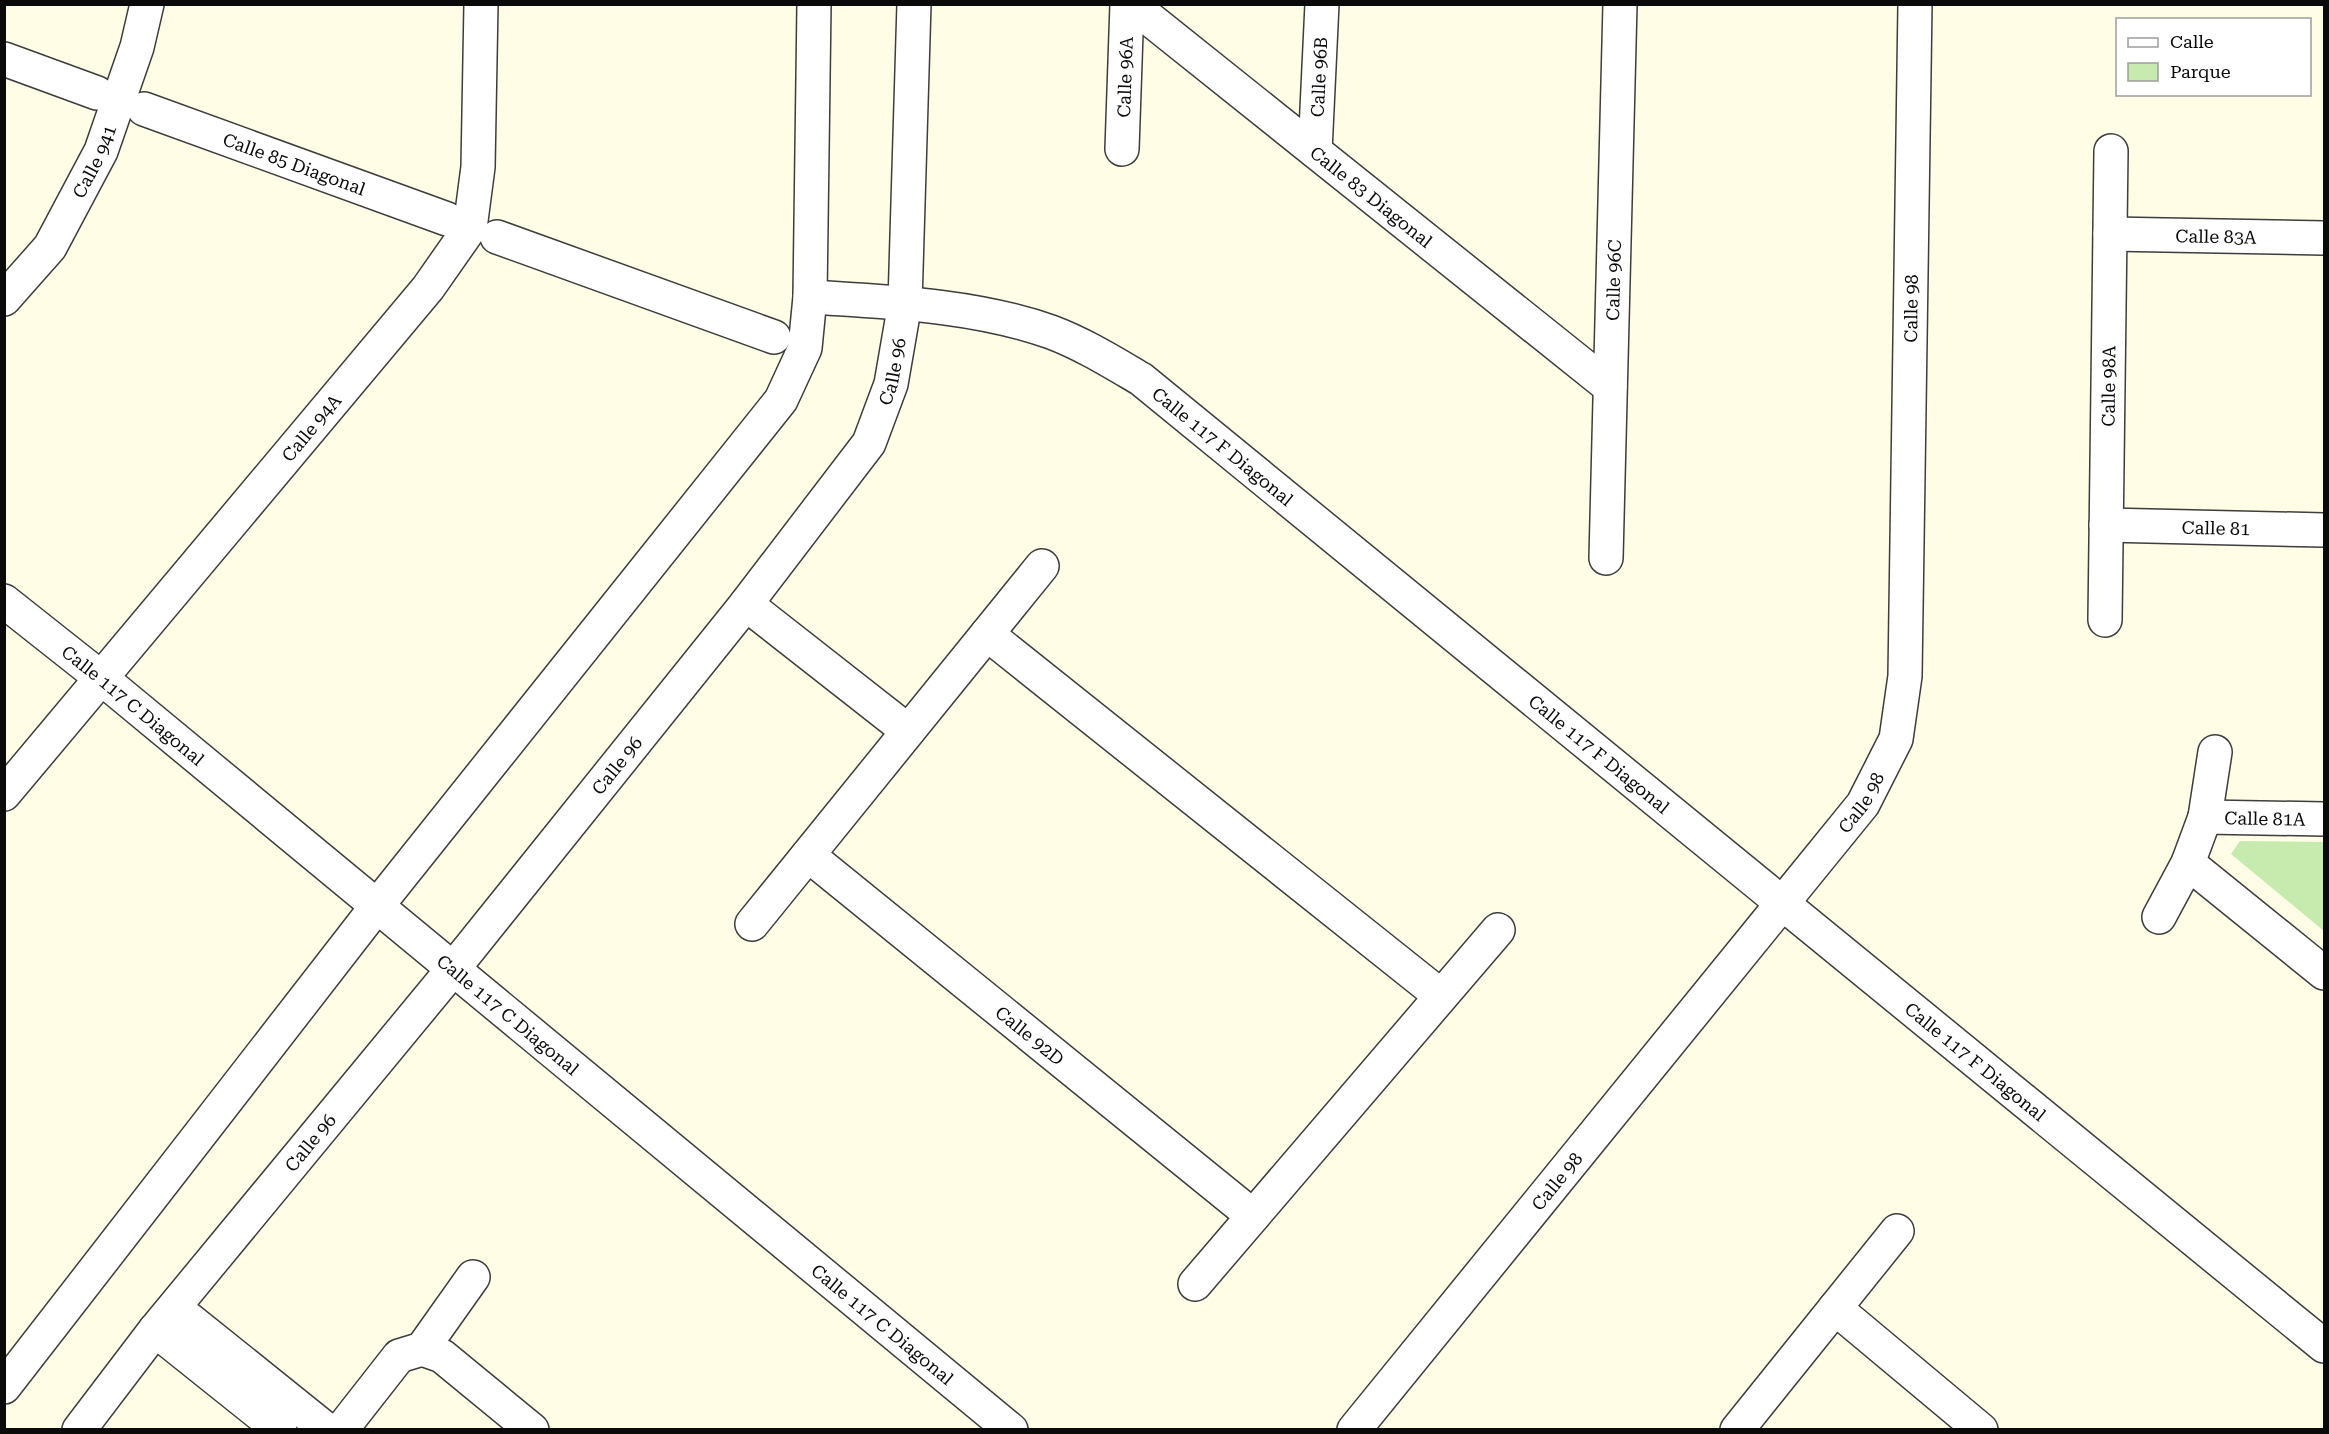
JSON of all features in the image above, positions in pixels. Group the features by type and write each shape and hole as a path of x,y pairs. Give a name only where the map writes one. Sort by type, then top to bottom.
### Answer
{"street":[{"name":"Calle 941","path":"4,299 50,247 101,151 137,46 147,4"},
{"name":"Calle 94A","path":"4,794 428,288 470,228 478,167 481,4"},
{"path":"4,1387 377,906 781,400 805,348 810,297 814,4"},
{"name":"Calle 96","path":"79,1430 165,1319 453,969 746,604 869,443 891,384 905,303 914,4"},
{"name":"Calle 96A","path":"1122,149 1129,4"},
{"name":"Calle 83 Diagonal","path":"1129,4 1610,387"},
{"name":"Calle 96B","path":"1315,151 1322,4"},
{"name":"Calle 96C","path":"1606,558 1620,4"},
{"name":"Calle 98","path":"1354,1430 1863,804 1896,739 1905,676 1916,4"},
{"path":"4,59 98,93"},
{"name":"Calle 85 Diagonal","path":"144,109 447,219"},
{"name":"Calle 98A","path":"2105,620 2111,151"},
{"name":"Calle 83A","path":"2110,234 2325,238"},
{"path":"497,237 774,337"},
{"name":"Calle 117 F Diagonal","path":"810,297 905,303 990,316 1051,332 1094,351 1141,379 2325,1346"},
{"name":"Calle 81","path":"2106,525 2325,530"},
{"path":"752,924 1042,566"},
{"name":"Calle 117 C Diagonal","path":"4,601 100,677 1011,1430"},
{"path":"746,604 908,730"},
{"path":"987,634 1441,996"},
{"path":"2159,916 2187,863 2205,817 2215,752"},
{"name":"Calle 81A","path":"2205,817 2325,819"},
{"name":"Calle 92D","path":"808,855 1253,1216"},
{"path":"2187,863 2325,973"},
{"path":"1195,1284 1498,930"},
{"path":"1737,1430 1897,1231"},
{"path":"422,1349 473,1277"},
{"path":"1835,1308 1981,1430"},
{"path":"165,1319 280,1430"},
{"path":"165,1319 327,1430"},
{"path":"341,1430 399,1356 422,1349 442,1356 532,1430"}],"green space":[{"path":"2240,841 2324,842 2324,931 2231,854"}]}
